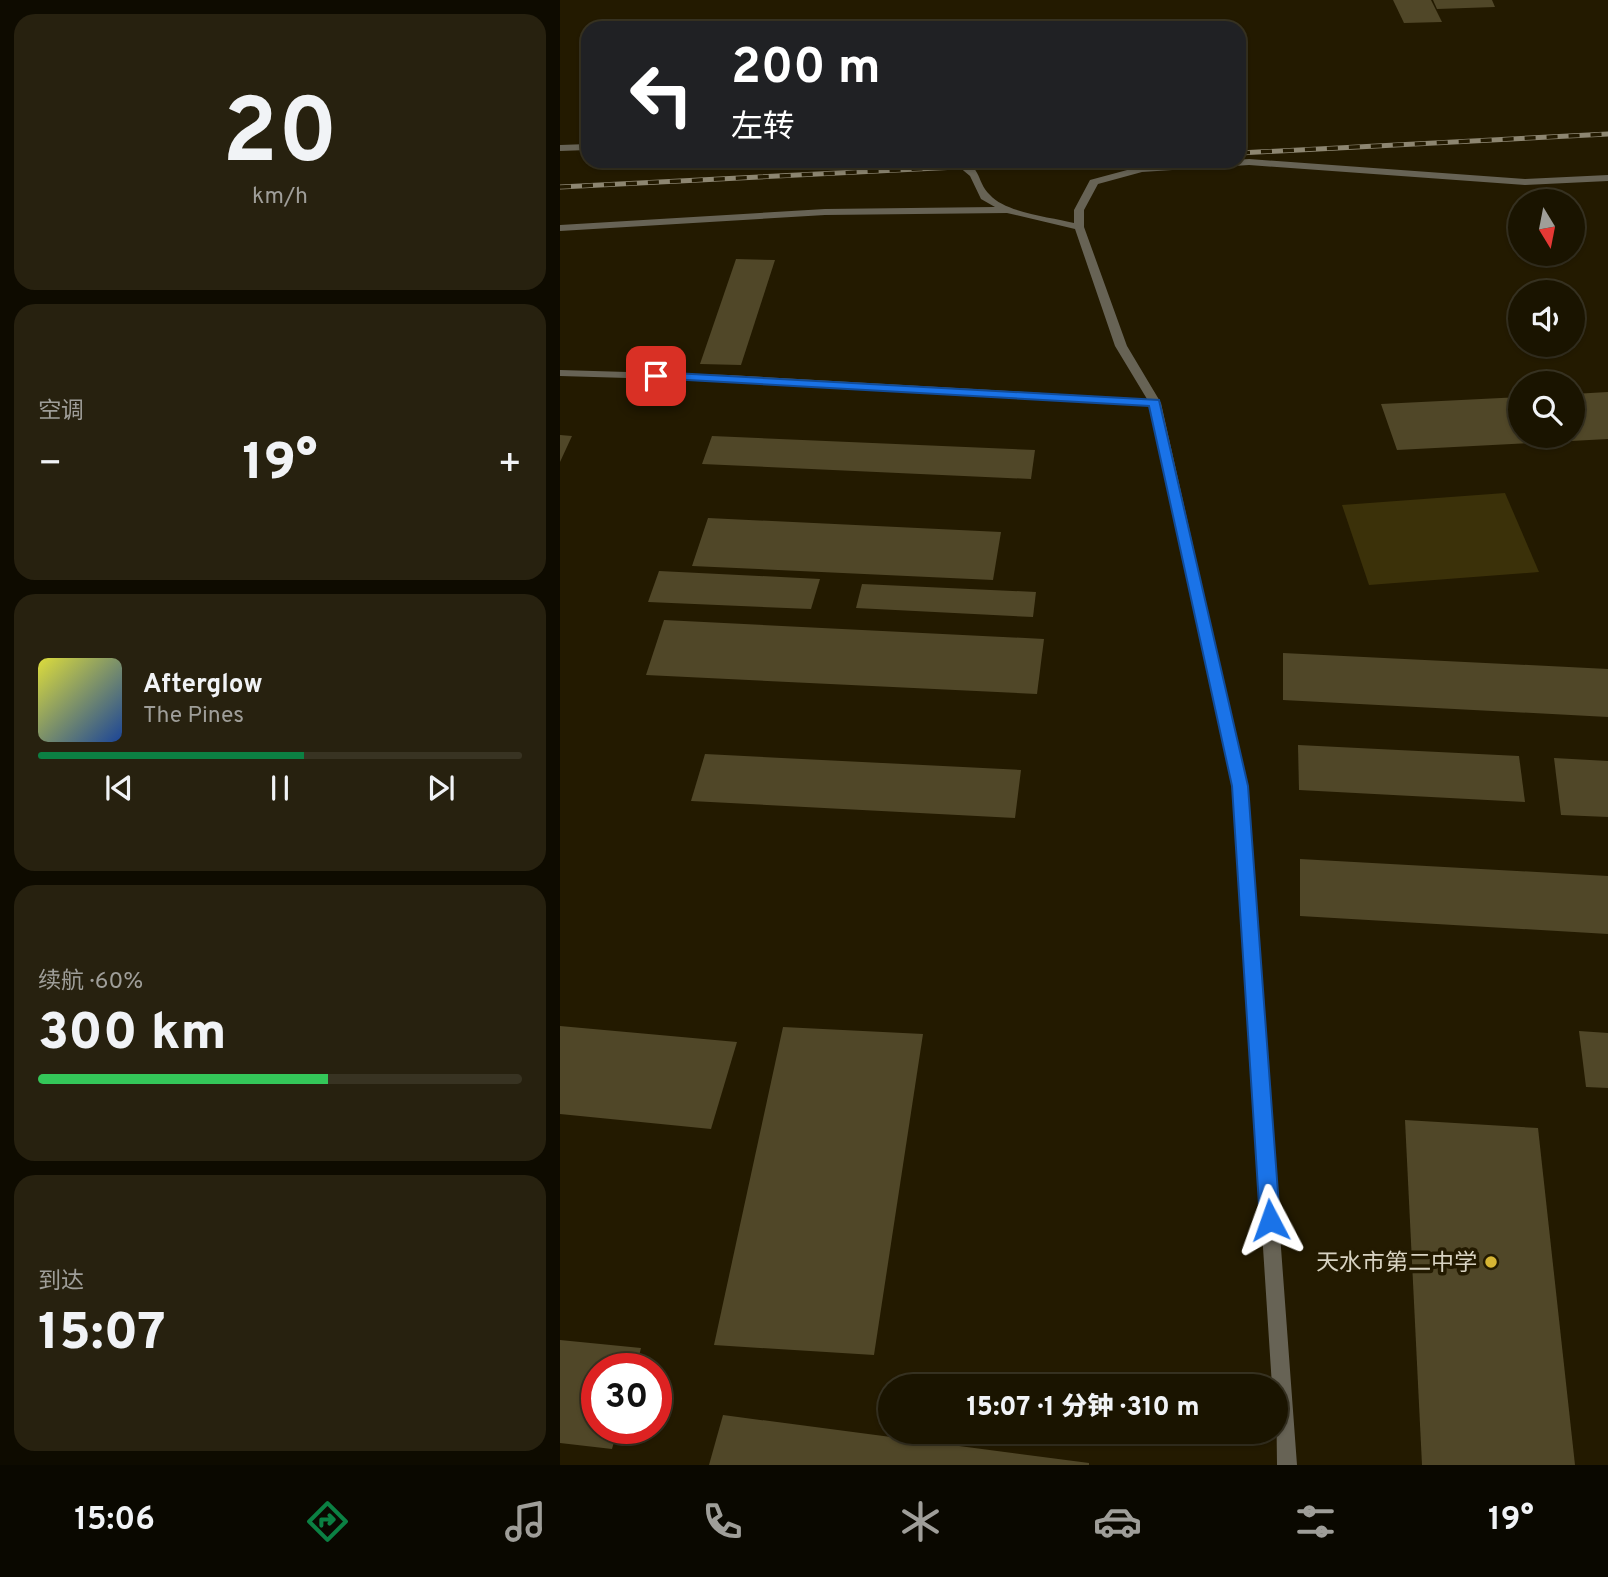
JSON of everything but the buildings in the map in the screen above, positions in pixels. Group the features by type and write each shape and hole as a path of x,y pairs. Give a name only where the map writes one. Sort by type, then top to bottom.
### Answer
{"street":[{"path":"560,148 581,147"},
{"path":"1246,162 1525,182 1608,177"},
{"path":"966,168 974,174 985,197 1007,210"},
{"path":"1157,168 1142,169 1094,183 1079,210 1079,227 1121,346 1155,403 1240,786 1287,1465"},
{"path":"560,228 825,212 1007,210 1079,227"},
{"path":"560,373 729,378 1155,403"}],"shaded area":[{"path":"1505,493 1539,572 1369,585 1342,505"}],"railway":[{"path":"1246,153 1608,134"},
{"path":"560,187 939,168"}],"place":[{"name":"天水市第二中学","path":"1491,1262"}],"route":[{"path":"656,376 1155,403 1240,786 1270,1220"}]}
